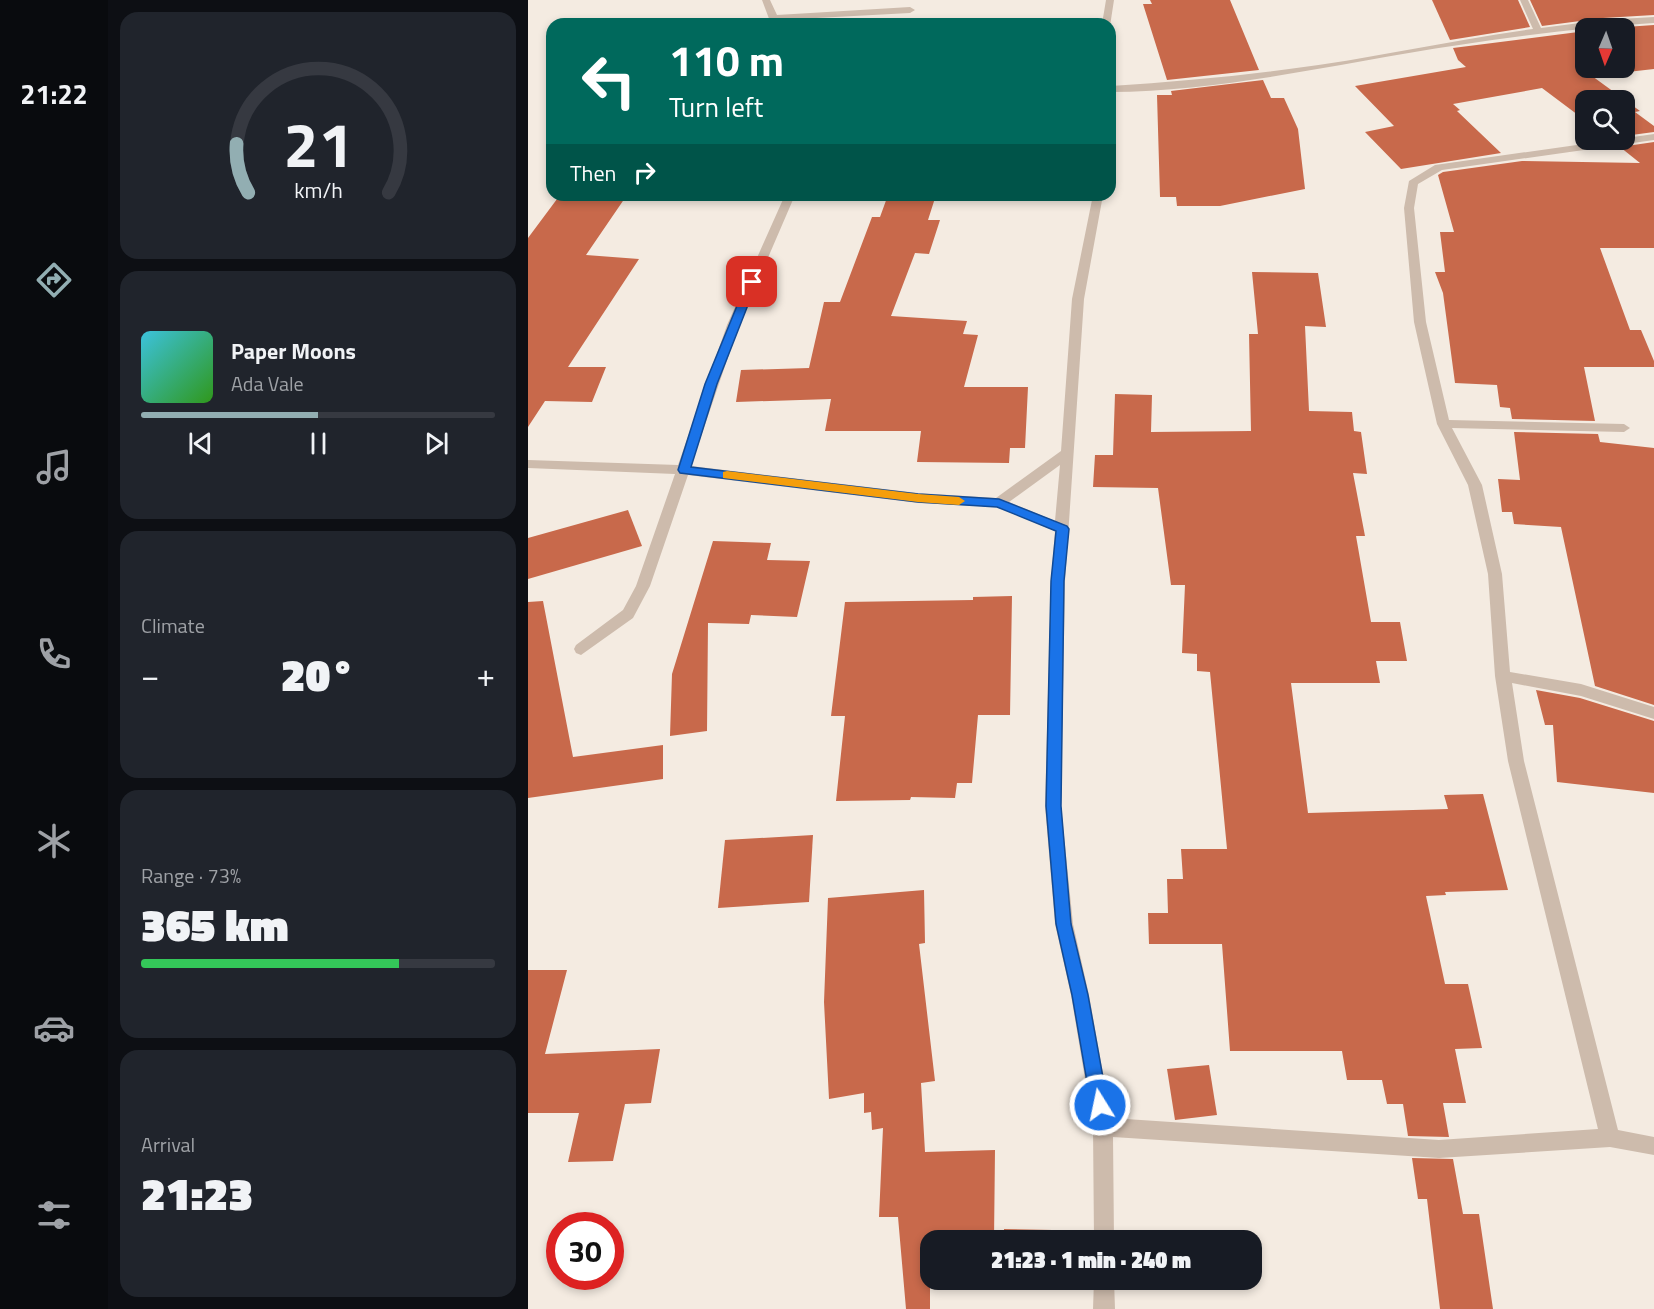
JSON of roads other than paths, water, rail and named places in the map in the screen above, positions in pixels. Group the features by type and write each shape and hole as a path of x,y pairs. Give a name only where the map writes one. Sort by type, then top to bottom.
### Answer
{"street":[{"path":"766,0 774,18"},
{"path":"1108,18 1110,0"},
{"path":"1524,0 1538,31"},
{"path":"812,18 910,10"},
{"path":"1116,90 1291,72 1458,42 1603,23 1654,20"},
{"path":"1610,1138 1515,761 1503,676 1495,574 1474,485 1443,424 1420,322 1409,208 1413,183 1439,167 1654,137"},
{"path":"581,649 628,614 643,586 733,325 787,201"},
{"path":"1097,201 1078,299 1058,581 1053,806 1064,924 1080,995 1103,1127 1104,1230"},
{"path":"1443,424 1624,428"},
{"path":"999,503 1067,453"},
{"path":"528,464 684,470 918,498 999,503 1063,529"},
{"path":"1503,676 1581,690 1654,712"},
{"path":"1103,1127 1438,1149 1610,1138 1654,1146"},
{"path":"1104,1290 1104,1309"}]}
